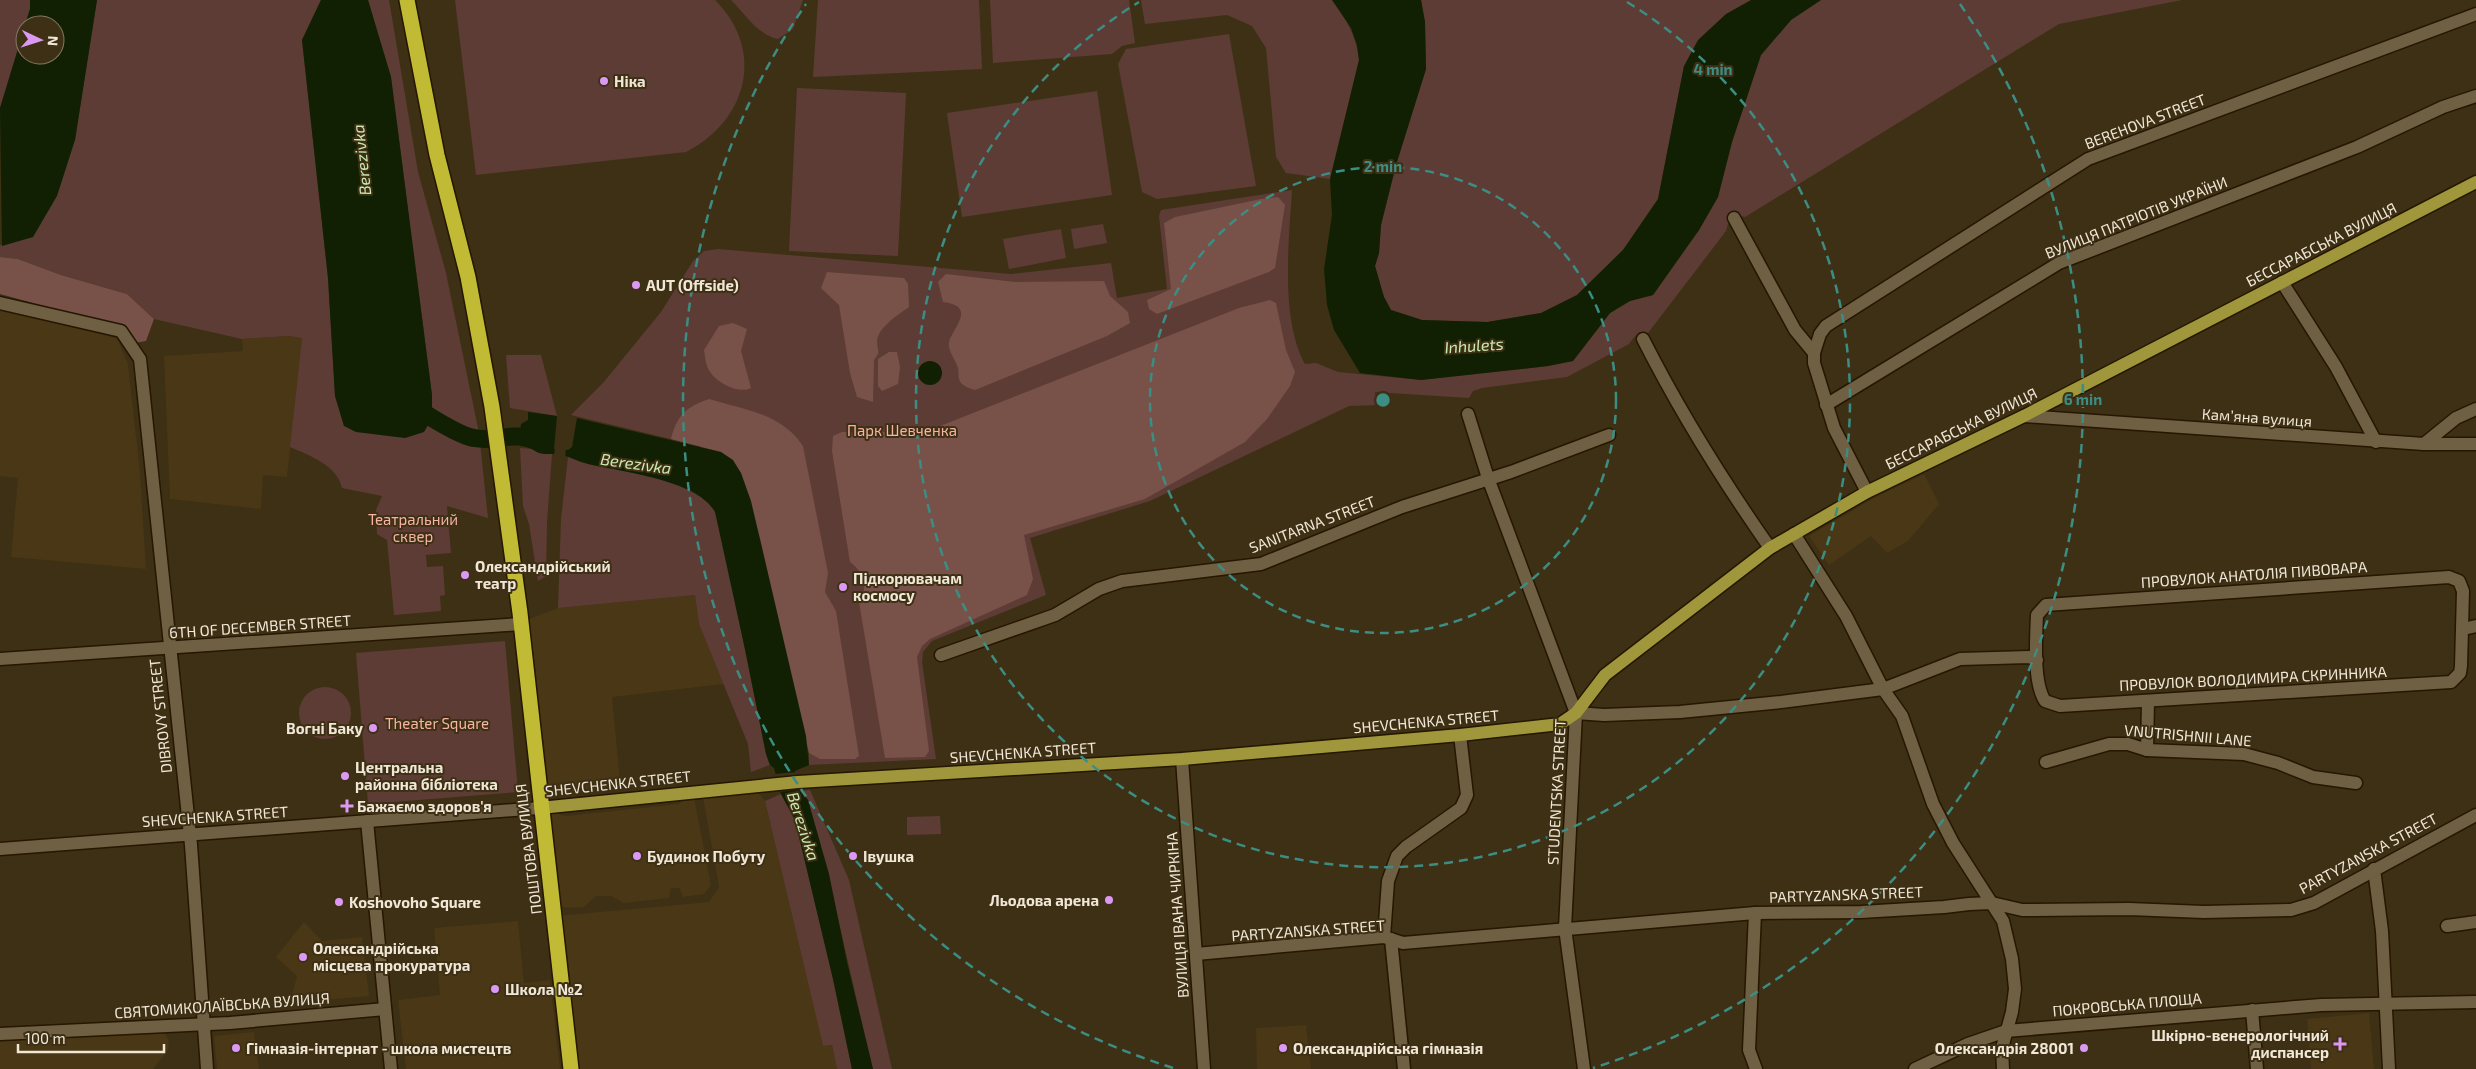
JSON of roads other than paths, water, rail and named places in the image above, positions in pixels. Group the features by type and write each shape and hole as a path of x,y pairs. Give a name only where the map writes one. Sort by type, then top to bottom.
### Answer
{"highway":[{"name":"ПОШТОВА ВУЛИЦЯ","path":"407,0 437,155 468,276 492,407 521,624 540,808 571,1069"}],"main road":[{"name":"БЕССАРАБСЬКА ВУЛИЦЯ","path":"1576,713 1606,675 1770,548 1867,492 2024,416 2476,182"},
{"name":"SHEVCHENKA STREET","path":"540,808 798,782 1182,758 1460,735 1560,724 1576,713"}],"street":[{"name":"BEREHOVA STREET","path":"1814,353 1820,334 1826,326 2088,159 2476,14"},
{"name":"ВУЛИЦЯ ПАТРІОТІВ УКРАЇНИ","path":"1826,405 2059,263 2357,148 2443,107 2476,96"},
{"path":"1734,218 1795,330 1814,353 1814,363 1834,428 1867,492"},
{"path":"2282,282 2336,366 2376,442"},
{"name":"DIBROVY STREET","path":"0,303 121,331 140,360 190,835 207,1069"},
{"path":"1643,339 1680,409 1719,474 1770,548"},
{"path":"2424,444 2456,418 2476,409"},
{"name":"STUDENTSKA STREET","path":"1468,414 1488,478 1576,713 1565,928 1584,1069"},
{"name":"Камʼяна вулиця","path":"2024,416 2376,442 2476,444"},
{"name":"SANITARNA STREET","path":"941,655 1055,615 1099,589 1122,581 1261,564 1402,506 1511,472 1609,435"},
{"path":"1794,534 1846,616 1883,689 1902,716 1933,804 1953,843 2003,921 2012,959 2015,989 2012,1012 2002,1048 2003,1069"},
{"name":"ПРОВУЛОК АНАТОЛІЯ ПИВОВАРА","path":"2037,660 2036,615 2046,605 2061,603 2449,577 2459,580 2462,585 2463,629"},
{"name":"6TH OF DECEMBER STREET","path":"0,659 521,624"},
{"path":"2463,629 2476,626"},
{"name":"ПРОВУЛОК ВОЛОДИМИРА СКРИННИКА","path":"2037,660 2042,697 2055,706 2451,682 2460,673 2463,629"},
{"path":"1576,713 1604,716 1680,712 1883,689 1960,659 2021,656 2037,660"},
{"path":"2147,750 2148,701"},
{"path":"1404,1069 1388,938 1388,881 1398,856 1406,847 1460,808 1465,802 1467,786 1460,735"},
{"name":"VNUTRISHNII LANE","path":"2046,762 2109,744 2128,744 2147,750 2244,754 2278,763 2313,777 2356,783"},
{"name":"ВУЛИЦЯ ІВАНА ЧИРКІНА","path":"1182,758 1204,1069"},
{"name":"SHEVCHENKA STREET","path":"0,849 540,808"},
{"name":"PARTYZANSKA STREET","path":"1196,954 1388,938 1403,943 1565,928 1754,914 1861,912 1992,903 2022,910 2129,909 2204,912 2292,910 2314,903 2476,815"},
{"path":"367,821 391,1069"},
{"path":"2374,869 2382,931 2389,1069"},
{"path":"1754,914 1749,1050 1756,1069"},
{"path":"2447,926 2476,922"},
{"name":"ПОКРОВСЬКА ПЛОЩА","path":"1915,1069 1968,1044 2006,1031 2321,1005 2476,1002"},
{"name":"СВЯТОМИКОЛАЇВСЬКА ВУЛИЦЯ","path":"0,1034 203,1024 386,1009"},
{"path":"2252,1010 2257,1069"}],"water":[{"path":"30,0 97,0 75,140 57,196 33,237 2,246 0,108 15,59 15,65 65,65 65,15 28,15"},
{"path":"321,0 368,0 391,77 432,395 432,418 424,432 405,438 356,432 344,426 335,396 328,278 302,40"},
{"name":"Inhulets","path":"1332,0 1421,0 1425,22 1426,69 1396,165 1381,225 1379,253 1375,266 1384,297 1391,310 1422,320 1487,322 1541,313 1577,295 1623,250 1658,199 1684,66 1698,40 1726,14 1751,0 1821,0 1791,20 1761,55 1732,142 1718,197 1699,230 1653,295 1630,301 1610,313 1573,361 1548,366 1421,380 1360,373 1334,330 1327,305 1324,269 1332,215 1330,179 1359,60 1357,45 1351,28"},
{"path":"930,361 939,364 942,373 939,382 930,385 921,382 918,373 921,364"},
{"path":"528,412 557,416 554,449 568,450 572,447 577,418 721,452 733,460 741,473 751,501 806,736 809,765 795,771 796,787 808,800 829,874 847,962 873,1069 852,1069 833,979 795,820 781,794 774,768 770,765 766,754 715,512 706,501 693,492 676,485 639,474 588,464 562,455 537,452 520,440 521,424 528,420"}],"waterway":[{"name":"Berezivka","path":"413,406 443,425 474,438 492,439 514,436 532,439 542,444"}],"place":[{"name":"Ніка","path":"604,81"},
{"name":"AUT (Offside)","path":"636,285"},
{"name":"Олександрійський театр","path":"465,575"},
{"name":"Підкорювачам космосу","path":"843,587"},
{"name":"Вогні Баку","path":"373,728"},
{"name":"Центральна районна бібліотека","path":"345,776"},
{"name":"Бажаємо здоров'я","path":"347,806"},
{"name":"Будинок Побуту","path":"637,856"},
{"name":"Івушка","path":"853,856"},
{"name":"Льодова арена","path":"1109,900"},
{"name":"Koshovoho Square","path":"339,902"},
{"name":"Олександрійська місцева прокуратура","path":"303,957"},
{"name":"Школа №2","path":"495,989"},
{"name":"Шкірно-венерологічний диспансер","path":"2340,1044"},
{"name":"Гімназія-інтернат - школа мистецтв","path":"236,1048"},
{"name":"Олександрійська гімназія","path":"1283,1048"},
{"name":"Олександрія 28001","path":"2084,1048"}],"park label":[{"name":"Парк Шевченка","path":"902,430"},
{"name":"Театральний сквер","path":"413,528"},
{"name":"Theater Square","path":"437,723"}]}
